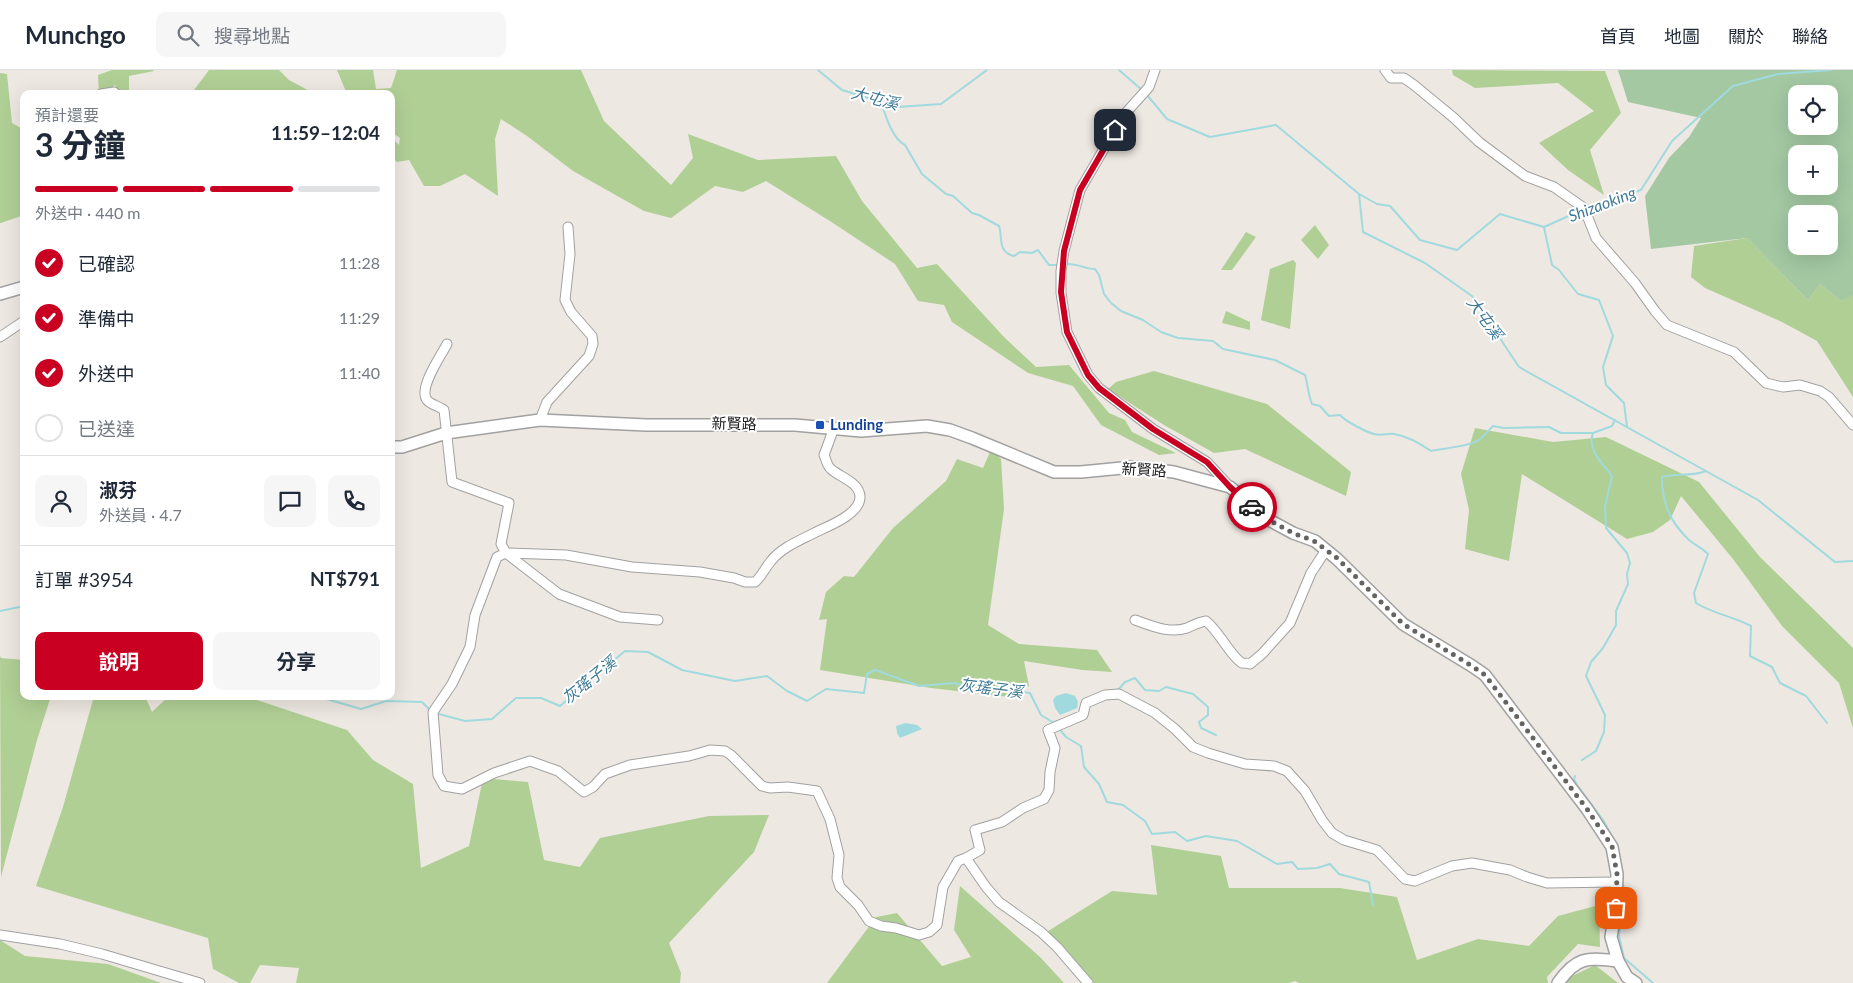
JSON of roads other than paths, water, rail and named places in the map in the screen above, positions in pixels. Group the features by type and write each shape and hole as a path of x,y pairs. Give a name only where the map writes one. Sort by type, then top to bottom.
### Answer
{"street":[{"path":"1155,70 1149,87 1138,97 1123,116 1080,190 1062,270 1061,292 1067,332 1088,375 1099,388 1153,429 1207,462 1230,487"},
{"path":"1385,70 1391,78 1404,78 1414,85 1454,118 1479,142 1525,176 1554,187 1584,208 1596,238 1635,283 1655,312 1667,325 1734,352 1766,383 1783,387 1800,385 1820,391 1829,397 1853,425"},
{"path":"540,420 547,402 589,356 593,344 592,336 571,312 565,300 570,254 568,227"},
{"path":"0,294 20,288"},
{"path":"0,337 20,324"},
{"path":"447,344 426,385 424,393 428,402 444,410 452,482 509,504 501,544 506,553 560,594 620,617 658,620"},
{"name":"新賢路","path":"395,448 402,448 446,433 540,420 646,425 795,426 861,431 927,426 950,430 1054,472 1082,472 1132,467 1174,472 1230,487 1269,520 1293,533 1314,541 1337,558 1403,624 1485,675 1587,809 1612,846 1617,882 1616,908 1611,937 1618,961 1627,977 1636,983"},
{"path":"834,428 824,455 830,468 856,488 860,497 857,506 848,516 782,550 755,582 745,582 734,578 700,572 632,567 566,556 506,553 497,557 475,615 470,647 452,684 433,712 438,775 444,786 462,789 494,772 530,761 558,771 584,792 593,787 605,774 630,765 689,756 710,750 725,751 762,786 770,788 788,787 817,792 830,819 839,855 837,878 840,887 858,905 869,921 881,926 896,928 918,935 929,932 937,925 943,887 958,861 980,850 975,830 1002,822 1024,808 1044,799 1049,790 1050,772 1055,748 1048,730 1083,715 1086,703 1105,696 1119,694 1155,713 1175,728 1193,747 1245,764 1274,766 1287,772 1306,791 1322,820 1332,833 1344,840 1378,850 1405,879 1415,881 1452,866 1472,862 1510,870 1547,883 1617,882"},
{"path":"1135,620 1165,630 1186,628 1206,621 1213,626 1236,658 1242,663 1250,664 1262,654 1290,623 1311,573 1326,550"},
{"path":"966,858 999,902 1041,932 1057,947 1088,983"},
{"path":"0,935 77,948 200,983"},
{"path":"1558,983 1571,966 1582,960 1618,961"}],"water":[{"path":"1066,693 1075,696 1078,702 1077,708 1060,715 1055,708 1053,700 1056,696"},
{"path":"906,723 917,725 922,729 900,738 896,726"}],"waterway":[{"name":"大屯溪","path":"818,70 842,90 897,107 941,104 987,70"},
{"name":"大屯溪","path":"1119,70 1142,90"},
{"name":"Shizaoking","path":"1586,208 1641,190 1672,141 1733,86 1778,74 1831,70"},
{"name":"大屯溪","path":"1147,95 1167,119 1210,137 1276,125 1359,194 1363,232 1425,263 1472,296 1519,367 1758,500 1835,562 1853,561"},
{"path":"881,102 893,132 900,142 905,145 922,174 946,194 953,196 972,213 999,226 1005,251 1014,256 1020,252 1032,253 1038,250 1049,265 1058,265"},
{"name":"Shizaoking","path":"1359,194 1377,204 1390,206 1420,240 1457,250 1500,214 1544,227 1582,210"},
{"path":"1544,227 1552,265 1559,270 1578,294 1599,300 1613,336 1603,367 1606,385 1624,403 1627,427"},
{"path":"1066,264 1095,269 1099,275 1104,294 1111,303 1121,311 1143,320 1161,332 1178,338 1213,341 1223,349 1275,360 1305,375 1312,404 1320,406 1329,416 1340,415 1356,426 1374,434 1399,435 1431,451 1463,446 1475,442 1493,426 1504,428 1549,427 1561,433 1593,433"},
{"path":"1582,760 1596,751 1604,732 1605,715 1586,676 1591,662 1603,648 1616,625 1616,611 1628,584 1627,574 1630,563 1627,553 1606,528 1605,507 1612,476 1596,456 1592,445 1593,433 1612,426 1615,420"},
{"path":"1706,471 1662,477 1666,504 1672,519 1689,540 1708,554 1694,593 1696,603 1751,626 1750,656 1772,667 1780,683 1806,696 1827,723"},
{"name":"灰瑤子溪","path":"0,611 20,607"},
{"name":"灰瑤子溪","path":"439,714 465,721 492,719 516,698 541,698 560,706 625,651 648,652 682,670 735,681 767,676 787,691 807,701 826,689 864,693 867,674 875,670 919,686 954,683 984,690 1005,689 1030,693 1041,715 1054,723"},
{"path":"1116,690 1125,682 1135,678 1145,690 1159,691 1166,687 1193,694 1208,707 1208,715 1199,722 1201,728 1216,735"},
{"name":"灰瑤子溪","path":"330,700 361,709 386,701 422,702 431,711"},
{"path":"1054,722 1064,719"},
{"name":"灰瑤子溪","path":"1061,731 1066,737 1081,746 1084,767 1099,784 1107,802 1123,805 1145,821 1152,834 1175,832 1187,841 1206,836 1237,841 1277,864 1292,862 1298,869 1317,868 1330,864 1339,874 1369,882 1373,905"},
{"path":"1575,776 1574,779 1577,785 1603,820 1613,838"},
{"path":"1622,877 1624,891 1619,936 1624,958 1653,983"}],"place":[{"name":"Lunding","path":"820,425"}]}
